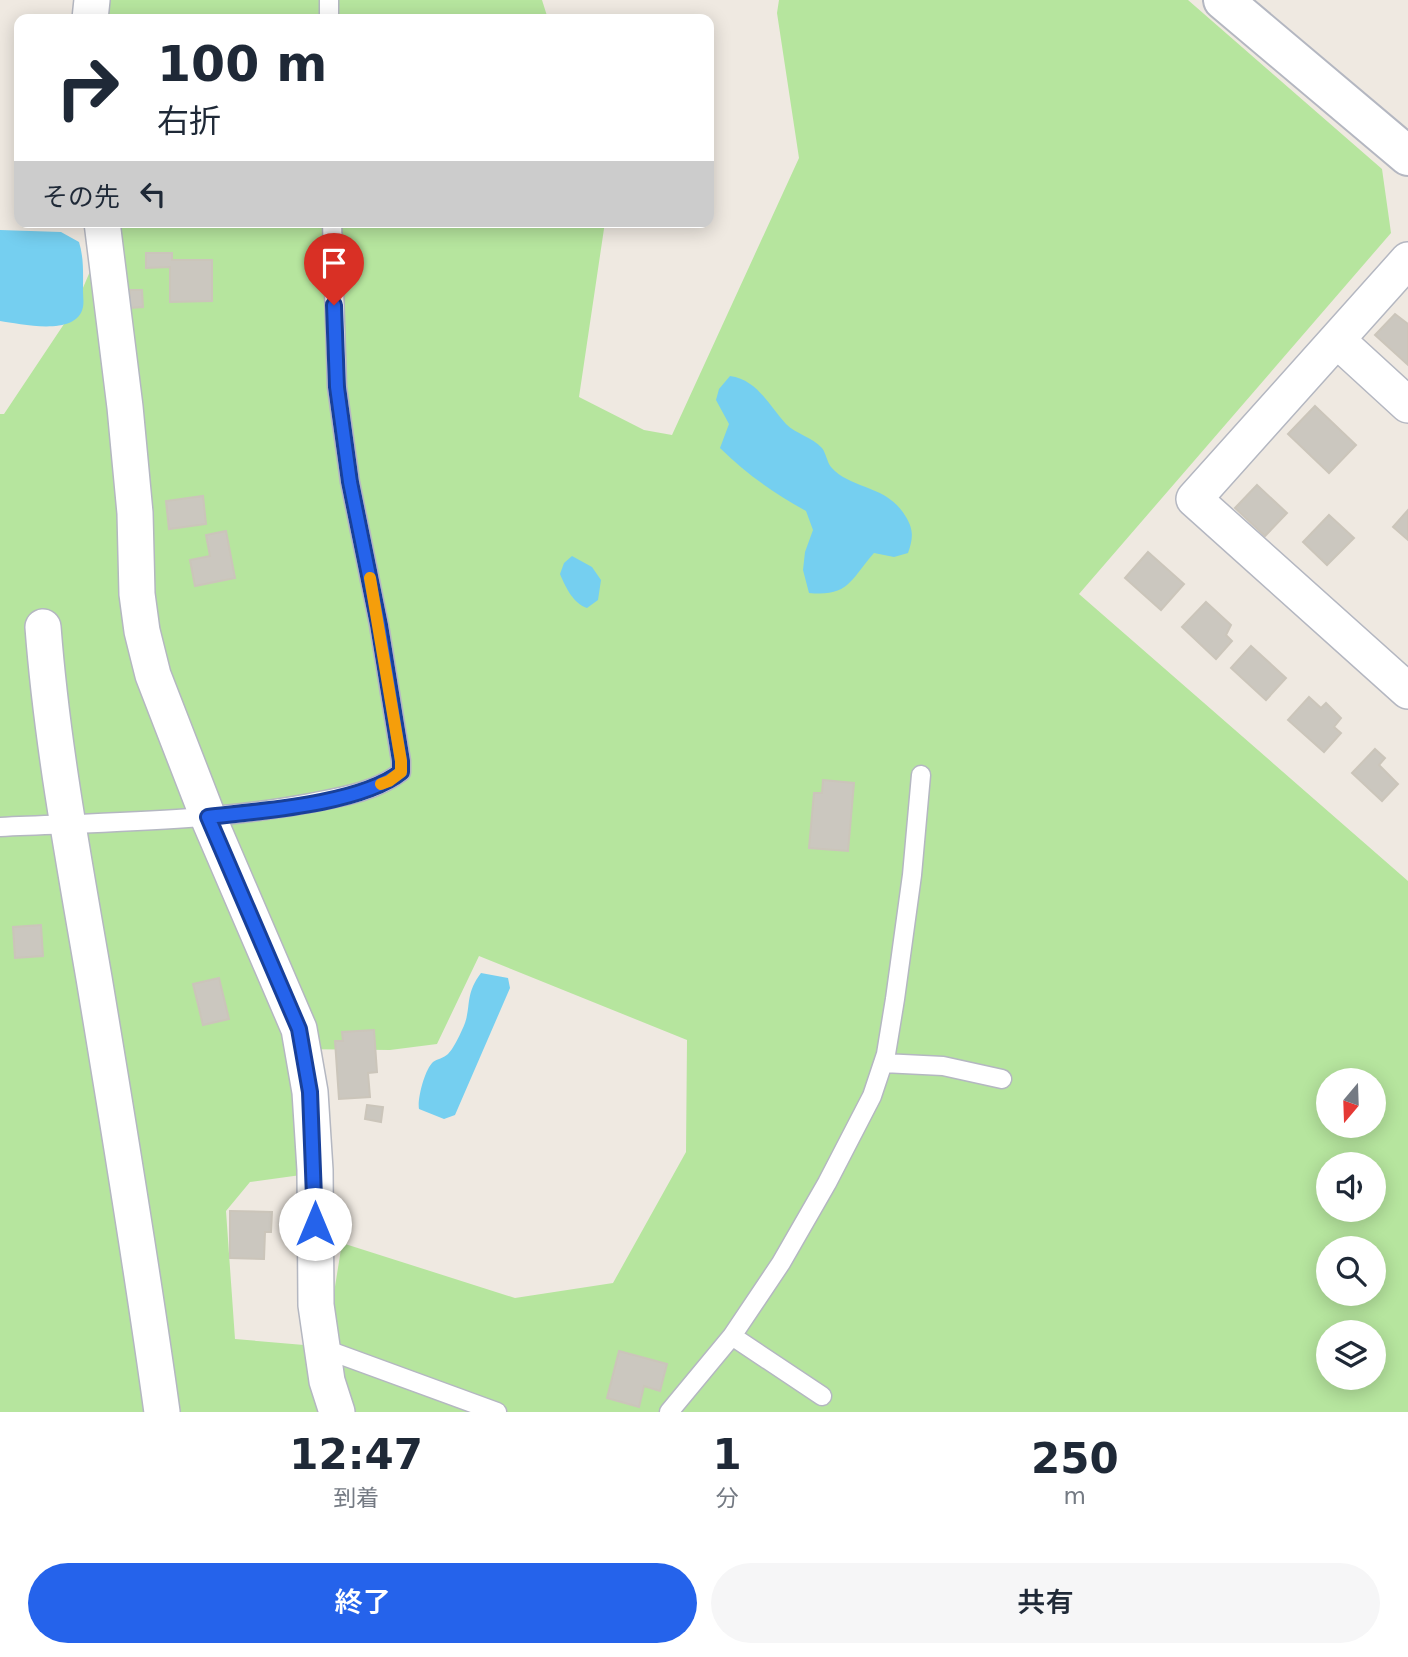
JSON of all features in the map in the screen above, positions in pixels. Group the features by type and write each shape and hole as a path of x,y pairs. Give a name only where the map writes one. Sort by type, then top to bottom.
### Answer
{"street":[{"path":"1223,0 1408,156"},
{"path":"103,228 125,407 135,513 137,594 142,631 153,675 208,817 299,1029 310,1092 315,1170 316,1306 327,1381 337,1412"},
{"path":"1408,260 1194,499 1408,691"},
{"path":"1337,340 1408,405"},
{"path":"43,627 47,676 68,824 136,1230 162,1412"}],"lane":[{"path":"0,827 208,817 280,808 353,794 389,781 401,772 379,625 350,482 337,387 332,228"},
{"path":"669,1412 732,1336 781,1263 827,1183 872,1096 883,1063 895,999 921,775"},
{"path":"883,1063 943,1066 1002,1079"},
{"path":"732,1336 822,1396"},
{"path":"321,1348 496,1412"}],"green space":[{"path":"104,0 542,0 546,14 103,14"},
{"path":"779,0 1188,0 1382,169 1391,233 1079,594 1408,881 1408,1412 0,1412 0,414 4,414 74,309 108,228 604,228 579,397 644,430 672,435 799,158 777,13","holes":["479,956 687,1040 686,1152 613,1283 515,1298 342,1243 333,1299 304,1345 235,1339 226,1211 250,1182 301,1175 290,1049 390,1050 437,1044"]}],"water":[{"path":"0,230 61,232 79,242 83,307 79,316 70,322 47,326 0,321"},
{"path":"730,376 740,378 756,388 786,424 818,444 831,467 839,474 879,493 898,506 911,530 912,539 908,553 894,557 874,553 854,578 841,589 809,593 803,570 805,552 813,530 806,511 761,482 720,448 729,424 716,400 719,389"},
{"path":"572,556 592,567 601,580 598,600 587,608 574,599 560,574 564,563"},
{"path":"481,973 508,978 510,988 455,1115 444,1119 419,1109 422,1084 433,1062 445,1057 458,1039 467,1015 472,989"}],"building":[{"path":"146,253 172,253 172,260 212,260 212,301 170,302 170,267 146,268"},
{"path":"130,290 142,290 143,307 130,308"},
{"path":"1395,314 1408,324 1408,365 1375,335"},
{"path":"1315,406 1356,445 1329,473 1288,434"},
{"path":"1257,485 1287,513 1265,536 1235,508"},
{"path":"203,496 206,524 169,529 166,501"},
{"path":"1408,510 1408,540 1393,527"},
{"path":"1329,515 1354,538 1327,565 1303,542"},
{"path":"226,531 235,578 195,586 190,560 210,556 206,535"},
{"path":"1148,552 1184,584 1161,610 1125,578"},
{"path":"1206,602 1231,625 1226,635 1232,641 1216,659 1182,627"},
{"path":"1251,646 1286,678 1266,700 1231,668"},
{"path":"1309,697 1321,708 1326,703 1341,718 1334,727 1341,733 1324,752 1288,720"},
{"path":"1375,749 1385,758 1379,765 1398,784 1382,801 1352,773"},
{"path":"823,780 854,783 848,851 809,848 814,793 822,793"},
{"path":"41,925 43,956 15,958 13,927"},
{"path":"219,978 229,1019 203,1025 193,984"},
{"path":"374,1030 377,1072 368,1073 370,1097 339,1099 335,1041 343,1041 342,1032"},
{"path":"367,1105 383,1107 381,1122 365,1119"},
{"path":"230,1211 272,1212 271,1232 265,1232 264,1259 230,1258"},
{"path":"619,1351 667,1364 660,1391 644,1386 639,1407 607,1398"}],"slow traffic":[{"path":"370,578 401,761 401,772 381,784"}],"route":[{"path":"315,1224 310,1092 299,1029 208,817 280,808 353,794 389,781 401,772 379,625 350,482 337,387 334,305"}]}
